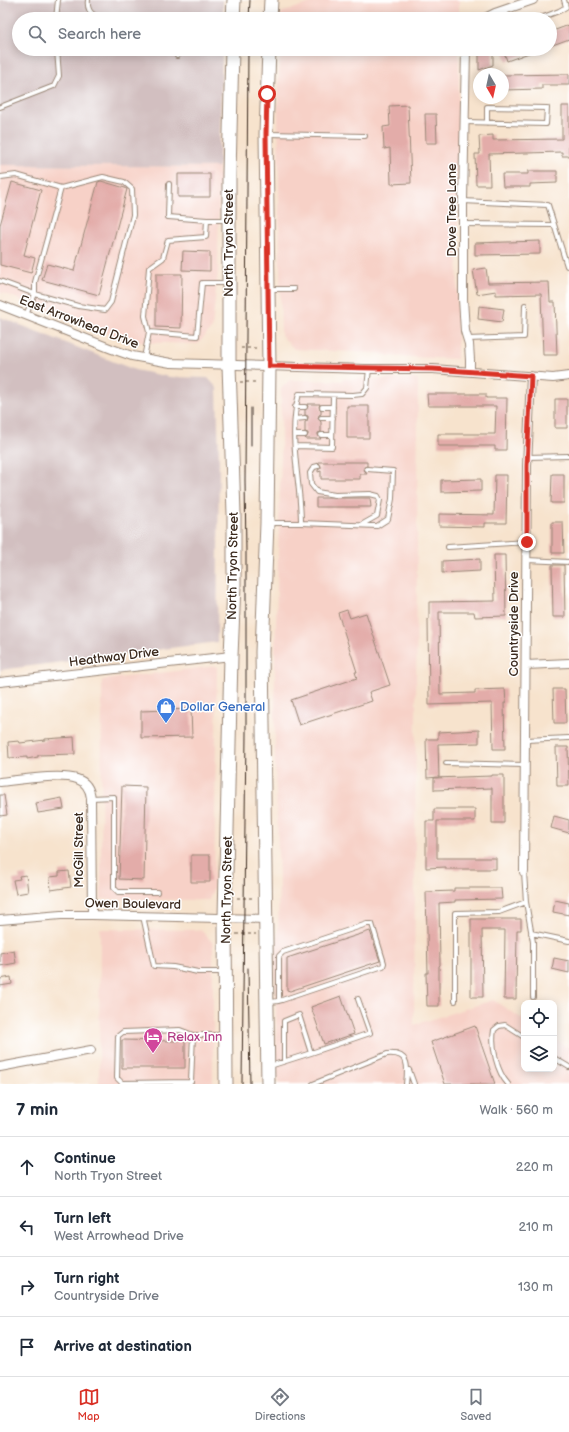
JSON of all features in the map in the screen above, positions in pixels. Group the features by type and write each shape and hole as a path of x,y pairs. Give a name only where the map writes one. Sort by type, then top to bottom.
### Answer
{"main road":[{"path":"233,12 234,0"},
{"path":"270,12 271,0"},
{"name":"North Tryon Street","path":"226,1084 226,917 230,656 234,585 234,514 229,365 229,221 232,56"},
{"path":"268,1084 273,1001 266,919 262,652 267,523 269,366 266,134 269,56"}],"street":[{"path":"499,12 533,0"},
{"name":"Dove Tree Lane","path":"466,56 463,200 463,306 470,371"},
{"name":"East Arrowhead Drive","path":"0,305 132,356 171,363 369,369 433,369 553,378 569,376"},
{"name":"Countryside Drive","path":"524,872 528,457 531,376"},
{"name":"Heathway Drive","path":"0,682 230,656"},
{"path":"526,665 569,663"},
{"name":"McGill Street","path":"0,782 65,776 79,779 88,787 91,798 92,915"},
{"name":"Owen Boulevard","path":"0,920 92,915 266,919"},
{"path":"0,1067 91,1050"}],"lane":[{"path":"57,12 58,0"},
{"path":"88,0 88,9 90,12"},
{"path":"556,12 566,7 564,0"},
{"path":"0,106 54,86 59,76 58,56"},
{"path":"465,122 487,123 546,124 547,108 487,107 487,123"},
{"path":"266,134 365,136"},
{"path":"0,178 16,175 61,188 103,178 124,182 132,189 134,215 111,302 105,310 78,306 35,294 0,281"},
{"path":"169,184 168,217 229,221"},
{"path":"26,316 35,294 35,282 61,188"},
{"path":"463,200 548,204 567,266 569,266"},
{"path":"144,358 149,332 146,316 149,268 163,258 168,240 206,237 207,220"},
{"path":"463,224 554,225"},
{"path":"149,332 197,336 202,283 229,284"},
{"path":"268,289 294,289"},
{"path":"467,339 524,337 525,306"},
{"path":"301,523 301,505 295,461 295,419 299,394 362,394 368,388 369,369"},
{"path":"295,446 332,447 333,395"},
{"path":"296,407 305,407"},
{"path":"322,407 333,407"},
{"path":"295,419 305,418"},
{"path":"321,418 333,418"},
{"path":"295,435 305,435"},
{"path":"321,435 332,435"},
{"path":"528,457 569,456"},
{"path":"318,466 314,467 310,473 311,484 317,492 335,495 370,494 378,496 380,500 377,516 361,526"},
{"path":"267,523 377,526 388,520 392,499 393,471 367,469"},
{"path":"448,547 527,542"},
{"path":"527,560 569,562"},
{"path":"526,740 569,738"},
{"path":"446,763 526,765"},
{"path":"91,798 114,797 114,888 118,892 157,892"},
{"path":"524,872 526,902 533,942 533,997"},
{"path":"454,1001 454,913 499,912 526,902"},
{"path":"142,916 154,966 173,967 198,972 226,972"},
{"path":"367,924 372,924 384,963 383,966 273,1001 279,956 283,952 367,924"},
{"path":"531,933 569,941"},
{"path":"268,1067 370,1033 358,999"},
{"path":"284,1061 284,1021 299,1015 311,1053"},
{"path":"508,1084 503,1078 494,1052 492,1040 494,1030 499,1026 505,1025 522,1036"},
{"path":"193,1035 191,1082 122,1083 117,1078 118,1036 123,1032 180,1030 193,1035 226,1035"},
{"path":"313,1084 387,1054 401,1055 405,1059 414,1084"},
{"path":"557,1060 569,1067"},
{"path":"406,1084 408,1069 407,1064"}],"path":[{"path":"241,348 264,348"},
{"path":"236,382 259,382"},
{"path":"237,898 260,898"},
{"path":"233,934 256,934"}],"shaded area":[{"path":"0,0 223,0 223,12 12,12 12,56 222,56 219,167 0,165"},
{"path":"319,0 459,0 459,12 284,12"},
{"path":"280,56 459,56 457,359 294,349 281,335 278,110"},
{"path":"0,165 219,167 218,271 212,328 198,344 131,342 0,292"},
{"path":"0,317 135,370 170,377 208,378 217,388 219,462 217,642 0,670"},
{"path":"343,379 418,379 414,1025 493,1000 521,1018 521,1072 557,1072 557,1041 569,1048 569,1084 279,1084 277,1071 275,954 278,941 279,877 275,762 275,658 281,457 281,388 290,380 343,381"},
{"path":"217,666 214,886 209,900 101,899 102,680"},
{"path":"100,929 201,930 213,943 213,1084 99,1084"}],"building":[{"path":"569,25 569,39 557,43 557,29"},
{"path":"479,56 493,56 493,65 479,68"},
{"path":"505,56 521,56 507,61"},
{"path":"569,74 569,85 542,85 542,89 509,90 509,75"},
{"path":"408,105 411,183 391,184 390,148 384,149 383,127 390,126 389,106"},
{"path":"562,106 569,106 569,156 562,156 562,152 489,154 490,185 476,185 475,154 480,154 479,136 493,135 493,140 562,139"},
{"path":"425,114 436,114 437,143 426,143"},
{"path":"528,171 557,171 557,183 530,184 530,187 503,187 502,174 528,174"},
{"path":"178,174 210,174 210,197 178,197"},
{"path":"101,181 127,189 99,295 42,280 47,264 74,271 98,182"},
{"path":"12,182 41,190 24,255 35,258 31,273 0,265 0,225"},
{"path":"540,241 540,254 475,255 475,243"},
{"path":"183,251 210,252 210,271 182,270"},
{"path":"486,268 488,283 549,282 550,302 555,302 557,355 543,355 541,294 496,295 496,291 477,294 473,270"},
{"path":"156,274 182,274 181,328 156,327"},
{"path":"479,306 504,309 502,322 478,319"},
{"path":"427,394 486,394 486,398 507,398 506,450 495,450 495,446 438,446 438,434 495,434 496,406 428,406"},
{"path":"555,399 567,399 567,428 555,428"},
{"path":"307,404 320,404 319,407 321,414 318,418 321,422 321,432 318,433 318,435 321,439 305,439 308,435 308,433 305,432 305,422 308,418 308,416 305,415 305,410 308,407"},
{"path":"347,406 369,406 369,438 347,438"},
{"path":"318,462 367,462 367,466 364,467 364,469 367,474 360,474 360,479 321,479 321,471 318,472 318,470 321,466"},
{"path":"552,474 564,474 564,503 551,503"},
{"path":"495,475 507,475 506,523 485,523 485,527 439,526 439,514 494,515"},
{"path":"481,479 481,491 441,492 441,480"},
{"path":"316,498 370,498 371,507 316,507"},
{"path":"552,522 563,522 564,553 552,553"},
{"path":"494,555 505,555 506,616 475,617 474,612 439,612 440,694 475,693 475,690 505,689 505,749 493,749 492,703 429,705 429,602 495,601"},
{"path":"480,559 480,571 442,573 442,561"},
{"path":"552,565 564,565 565,617 553,617"},
{"path":"347,610 350,618 366,613 390,685 369,692 372,701 299,725 291,700 357,678 355,672 357,672 338,613"},
{"path":"553,689 565,689 566,723 554,723"},
{"name":"Dollar General","path":"191,709 192,737 141,738 141,711"},
{"path":"479,730 479,743 438,744 439,777 427,778 426,739 438,739 438,732"},
{"path":"74,737 75,754 38,755 38,757 27,759 27,757 9,758 8,742 19,741 20,743 45,739"},
{"path":"556,747 568,747 569,786 557,786"},
{"path":"504,775 504,823 492,823 492,788 434,790 434,778"},
{"path":"122,786 146,787 144,880 119,879"},
{"path":"0,795 4,795 7,815 0,816"},
{"path":"62,798 64,809 38,813 36,803"},
{"path":"434,809 475,809 475,821 437,821 437,858 496,858 496,869 446,869 446,867 426,868 426,821 434,821"},
{"path":"554,816 569,820 569,833 551,828"},
{"path":"191,855 210,855 210,882 191,882"},
{"path":"69,871 71,887 51,890 50,877 59,876 59,872"},
{"path":"26,875 28,892 16,894 13,880 20,879 19,876"},
{"path":"454,888 501,888 502,899 455,900 455,902 439,903 439,1006 427,1006 426,973 428,973 426,892 454,891"},
{"path":"555,900 569,903 569,915 553,912"},
{"path":"471,919 521,919 521,930 517,930 516,999 504,999 505,930 482,930 483,997 471,997"},
{"path":"370,931 380,961 290,991 287,990 287,958"},
{"path":"14,950 16,963 0,966 0,953"},
{"path":"554,958 569,961 569,973 552,969"},
{"path":"11,977 12,984 0,986 0,979"},
{"path":"341,996 354,1034 324,1044 311,1007"},
{"path":"475,1026 495,1084 445,1084 431,1042"},
{"name":"Relax Inn","path":"177,1034 185,1036 185,1068 122,1068 122,1040 177,1041"}],"tram line":[{"path":"249,12 250,0"},
{"path":"242,1084 246,734 245,480 248,56"},
{"path":"251,408 251,446"},
{"path":"248,968 250,1084"}],"place":[{"name":"Dollar General","path":"166,724"},
{"name":"Relax Inn","path":"153,1054"}],"route":[{"path":"267,94 266,134 269,366 365,369 433,369 531,376 527,466 527,542"}]}
